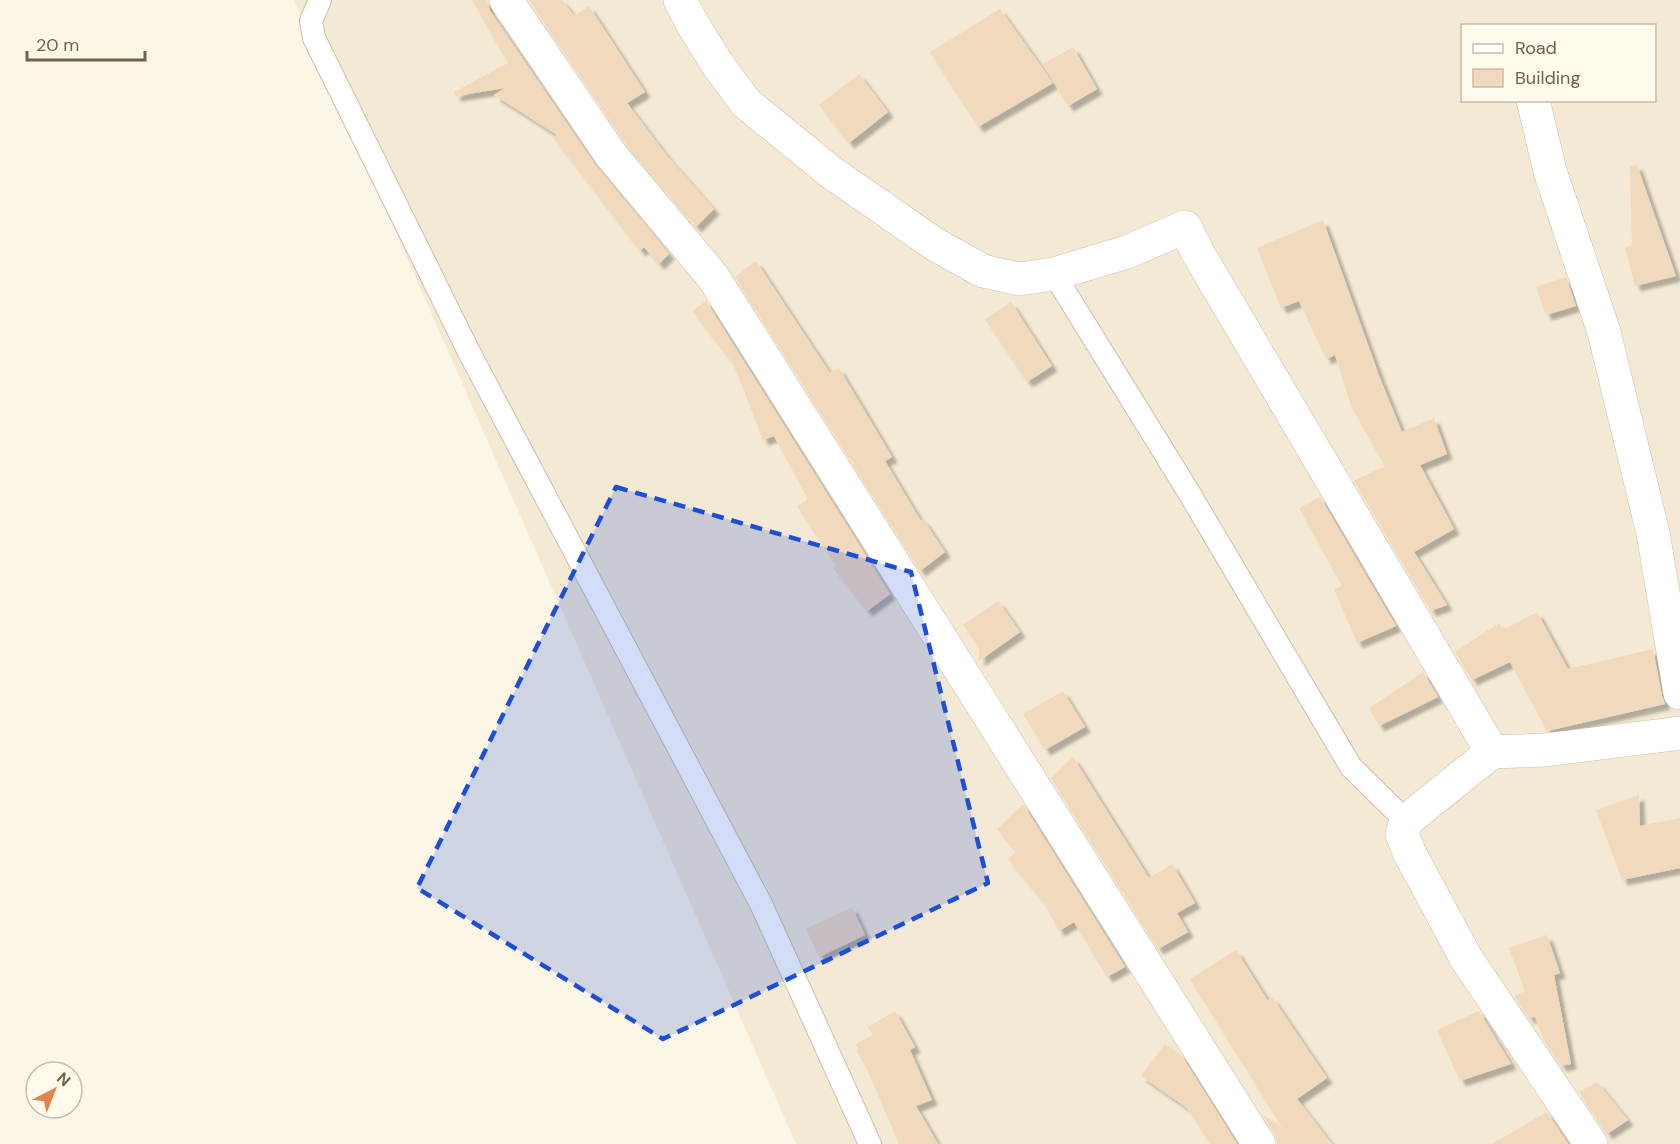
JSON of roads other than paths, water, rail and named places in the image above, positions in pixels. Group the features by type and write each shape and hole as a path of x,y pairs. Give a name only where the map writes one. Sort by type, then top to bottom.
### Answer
{"street":[{"path":"506,0 611,155 714,277 1259,1144"},
{"path":"680,0 693,26 746,103 832,173 936,245 983,271 1019,279 1054,273 1127,252 1185,227 1198,253 1492,752"},
{"path":"1533,102 1550,171 1604,332 1651,521 1680,693"},
{"path":"1591,1144 1466,957 1409,852 1402,834 1406,821 1492,752 1545,750 1680,733"}],"lane":[{"path":"320,0 311,21 314,38 469,352 761,904 870,1144"},
{"path":"1054,273 1188,491 1351,767 1406,821"}]}
